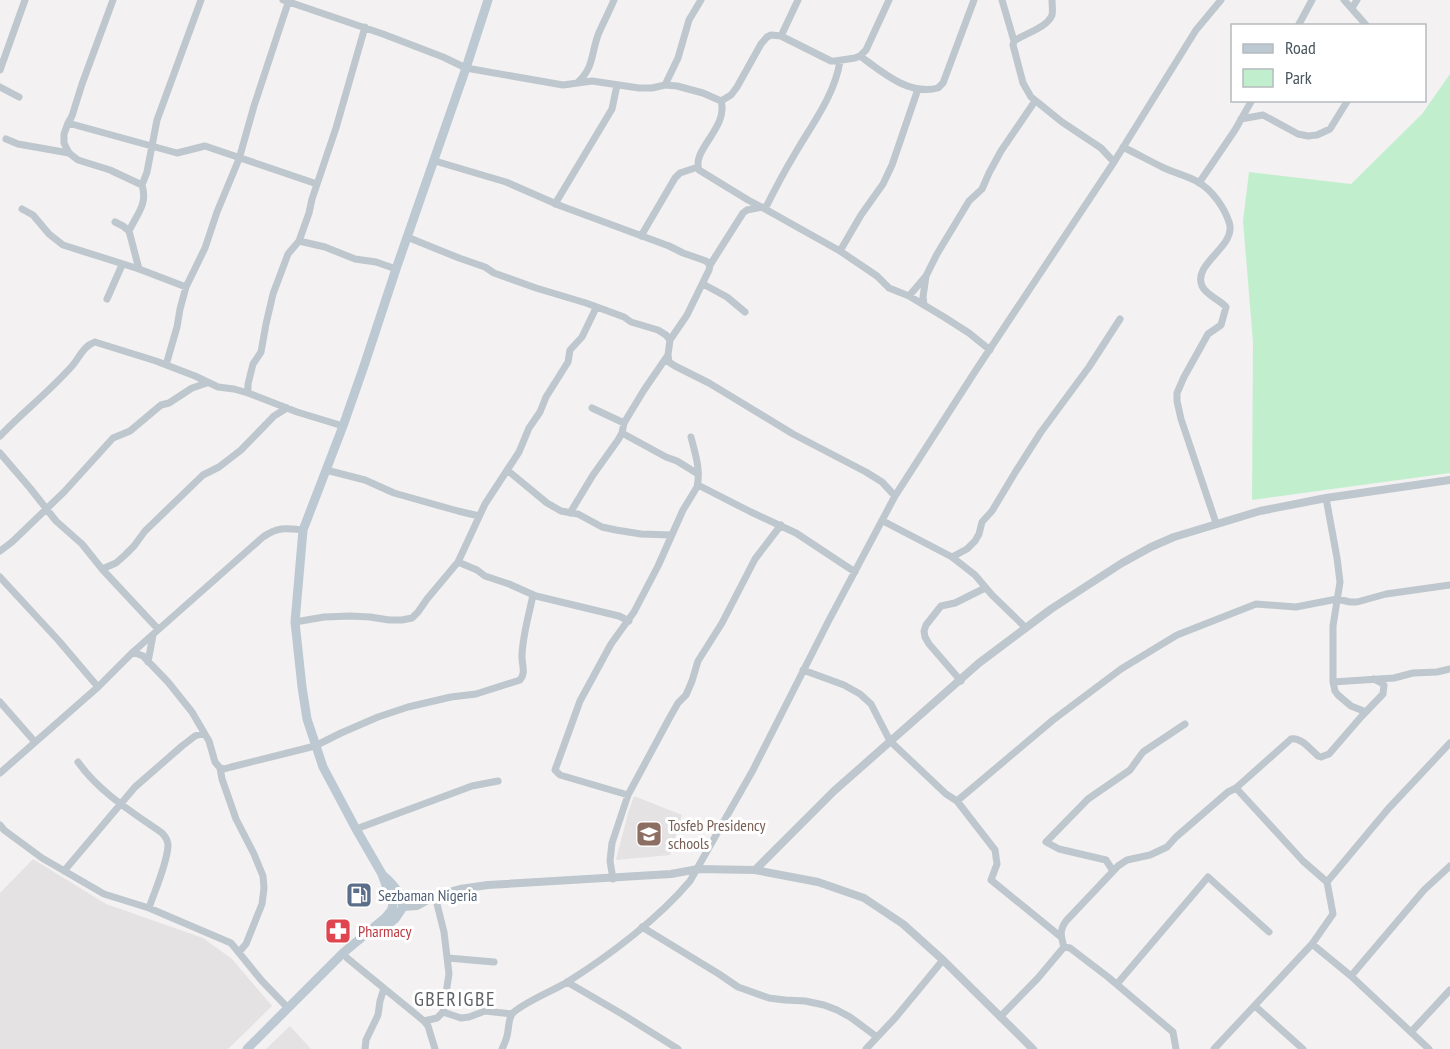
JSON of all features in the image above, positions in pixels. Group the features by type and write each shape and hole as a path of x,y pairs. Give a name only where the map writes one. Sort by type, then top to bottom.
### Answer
{"main road":[{"path":"248,1049 343,953 376,926 391,911 393,905 382,874 323,767 307,719 296,622 303,530 343,426 488,0"},
{"path":"256,1049 347,958 395,920 403,907 400,893 382,874"}],"street":[{"path":"0,70 25,0"},
{"path":"113,0 64,134 64,143 69,153 78,160 110,170 142,184"},
{"path":"129,231 140,213 143,202 142,184 147,172 158,120 201,0"},
{"path":"575,85 590,66 597,37 614,0"},
{"path":"665,85 678,58 689,20 701,0"},
{"path":"781,36 798,0"},
{"path":"166,364 186,287 205,248 240,159 286,1 365,27 466,68 563,85 592,81 652,88 665,85 686,88 721,100 730,95 763,40 771,35 781,36 831,61 860,56 866,50 889,0"},
{"path":"860,56 903,85 933,90 938,88 943,83 974,0"},
{"path":"1002,0 1025,90 1035,101 1074,131 1101,148 1114,162"},
{"path":"1014,41 1038,29 1051,18 1052,0"},
{"path":"502,1049 512,1014 567,982 642,927 682,890 698,869 753,771 803,670 895,496 1114,162 1196,30 1221,0"},
{"path":"1299,24 1312,0"},
{"path":"1344,0 1365,24"},
{"path":"1352,9 1357,0"},
{"path":"248,393 248,384 254,364 261,352 273,294 288,254 299,241 309,213 365,27"},
{"path":"764,208 837,79 840,61"},
{"path":"555,204 612,109 617,85"},
{"path":"0,87 19,97"},
{"path":"840,251 883,184 892,165 918,88"},
{"path":"721,100 720,118 711,139 698,159 698,167 704,174 840,251 877,276 889,288 924,305 969,333 990,350"},
{"path":"909,296 926,276 969,201 982,189 989,173 1035,101"},
{"path":"1199,183 1251,102"},
{"path":"1241,119 1263,115 1298,134 1317,135 1330,129 1347,102"},
{"path":"68,123 180,153 205,146 317,184"},
{"path":"6,139 18,144 69,153"},
{"path":"1123,147 1199,183 1221,205 1230,224 1229,234 1223,245 1204,268 1201,277 1201,285 1205,291 1226,307 1221,325 1208,334 1177,393 1177,401 1216,523"},
{"path":"435,161 506,182 555,204 706,261 710,265"},
{"path":"641,236 675,178 680,173 698,167"},
{"path":"748,200 750,209"},
{"path":"764,208 750,209 742,213 710,265 687,315 670,340 669,362 709,383 793,434 866,472 882,482 895,496"},
{"path":"22,209 33,215 48,234 63,245 140,269 186,287"},
{"path":"115,222 129,231 140,269"},
{"path":"407,237 485,267 494,273 658,330 670,340"},
{"path":"299,241 396,269"},
{"path":"107,299 122,265"},
{"path":"924,305 926,276"},
{"path":"703,284 727,297 745,312"},
{"path":"296,622 324,617 370,617 389,620 412,618 458,562 485,504 519,452 546,397 568,362 570,350 582,337 596,308"},
{"path":"952,557 967,549 975,541 982,522 992,511 1041,432 1089,367 1120,319"},
{"path":"0,436 74,364 84,348 95,342 166,364 218,387 248,393 343,426"},
{"path":"570,513 622,433 624,423 644,390 668,356"},
{"path":"0,551 78,477 113,438 130,431 161,405 207,382"},
{"path":"102,569 116,563 134,546 140,536 203,475 219,467 241,450 274,416 287,408"},
{"path":"592,408 624,423"},
{"path":"622,433 698,474"},
{"path":"628,795 560,775 555,770 580,701 611,644 628,621 658,566 682,510 698,485 698,460 691,437"},
{"path":"0,453 45,509 82,544 156,632"},
{"path":"326,470 365,480 394,493 479,516"},
{"path":"507,470 547,503 561,511 578,514 602,527 641,534 671,535"},
{"path":"755,870 826,798 979,663 1051,609 1151,547 1216,523 1285,505 1450,480"},
{"path":"698,485 781,525 818,546 855,572"},
{"path":"1326,498 1340,582 1333,626 1333,682 1338,695 1351,706 1366,712"},
{"path":"883,520 952,557 975,575 985,588 1026,628"},
{"path":"613,879 610,861 612,843 628,795 678,703 686,695 698,661 716,633 755,559 781,525"},
{"path":"0,773 263,537 283,528 303,530"},
{"path":"458,562 485,576 533,595 619,616 628,621"},
{"path":"0,577 98,687"},
{"path":"957,801 1062,713 1121,669 1177,635 1256,604 1296,607 1336,599 1357,602 1386,594 1450,585"},
{"path":"960,681 929,644 924,631 941,606 955,603 985,588"},
{"path":"220,768 224,769 315,746 341,733 408,707 476,694 520,680 524,673 522,647 533,595"},
{"path":"148,662 156,632"},
{"path":"133,652 139,654 168,682 192,712 209,741 236,819 263,876 262,904 246,944 239,952"},
{"path":"1333,682 1394,678 1413,673 1450,669"},
{"path":"803,670 844,685 860,694 871,705 890,741 946,794 957,801 995,850 997,864 991,880 1061,937"},
{"path":"1064,947 1061,928 1113,871 1127,860 1150,855 1167,847 1291,739 1298,739 1318,756 1329,754 1383,694 1383,685 1374,679"},
{"path":"0,702 35,742"},
{"path":"1113,871 1106,860 1066,851 1047,842 1088,799 1130,770 1143,752 1185,724"},
{"path":"64,871 149,773 195,736 204,733"},
{"path":"1327,882 1388,809 1450,743"},
{"path":"78,762 91,779 120,804 167,838 168,845 163,867 149,908"},
{"path":"356,829 472,786 498,781"},
{"path":"1214,1049 1312,944 1333,914 1327,882 1303,861 1236,788"},
{"path":"1,830 42,858 104,894 149,908 231,943 288,1008"},
{"path":"1351,976 1424,890 1450,866"},
{"path":"403,907 417,906 435,896 460,889 488,885 613,879 671,874 698,869 755,870 818,882 864,898 903,924 1033,1049"},
{"path":"1117,984 1208,878 1269,932"},
{"path":"424,1021 437,1018 443,1012 449,974 444,932 435,896"},
{"path":"642,927 738,987 769,998 824,1005 850,1017 877,1037"},
{"path":"1312,944 1351,976 1429,1049"},
{"path":"1064,947 1070,948 1117,984 1173,1032 1176,1049"},
{"path":"999,1017 1038,978 1064,947"},
{"path":"347,958 424,1021 428,1026 435,1049"},
{"path":"448,958 494,962"},
{"path":"866,1049 943,960"},
{"path":"567,982 678,1049"},
{"path":"365,1049 366,1041 378,1015 384,988"},
{"path":"1411,1032 1450,990"},
{"path":"1255,1006 1303,1049"},
{"path":"443,1012 461,1017 469,1017 485,1011 512,1014"}],"shaded area":[{"name":"Tosfeb Presidency schools","path":"634,796 682,815 670,855 616,860"},
{"path":"33,859 106,904 203,938 232,959 272,1006 228,1049 0,1049 0,893"},
{"path":"290,1026 311,1049 266,1049"}],"green space":[{"path":"1450,74 1450,473 1252,500 1253,342 1243,221 1249,172 1351,184 1422,114"}],"place":[{"name":"Tosfeb Presidency schools","path":"649,834"},
{"name":"Sezbaman Nigeria","path":"359,895"},
{"name":"Pharmacy","path":"338,931"}],"district":[{"name":"GBERIGBE","path":"455,999"}]}
